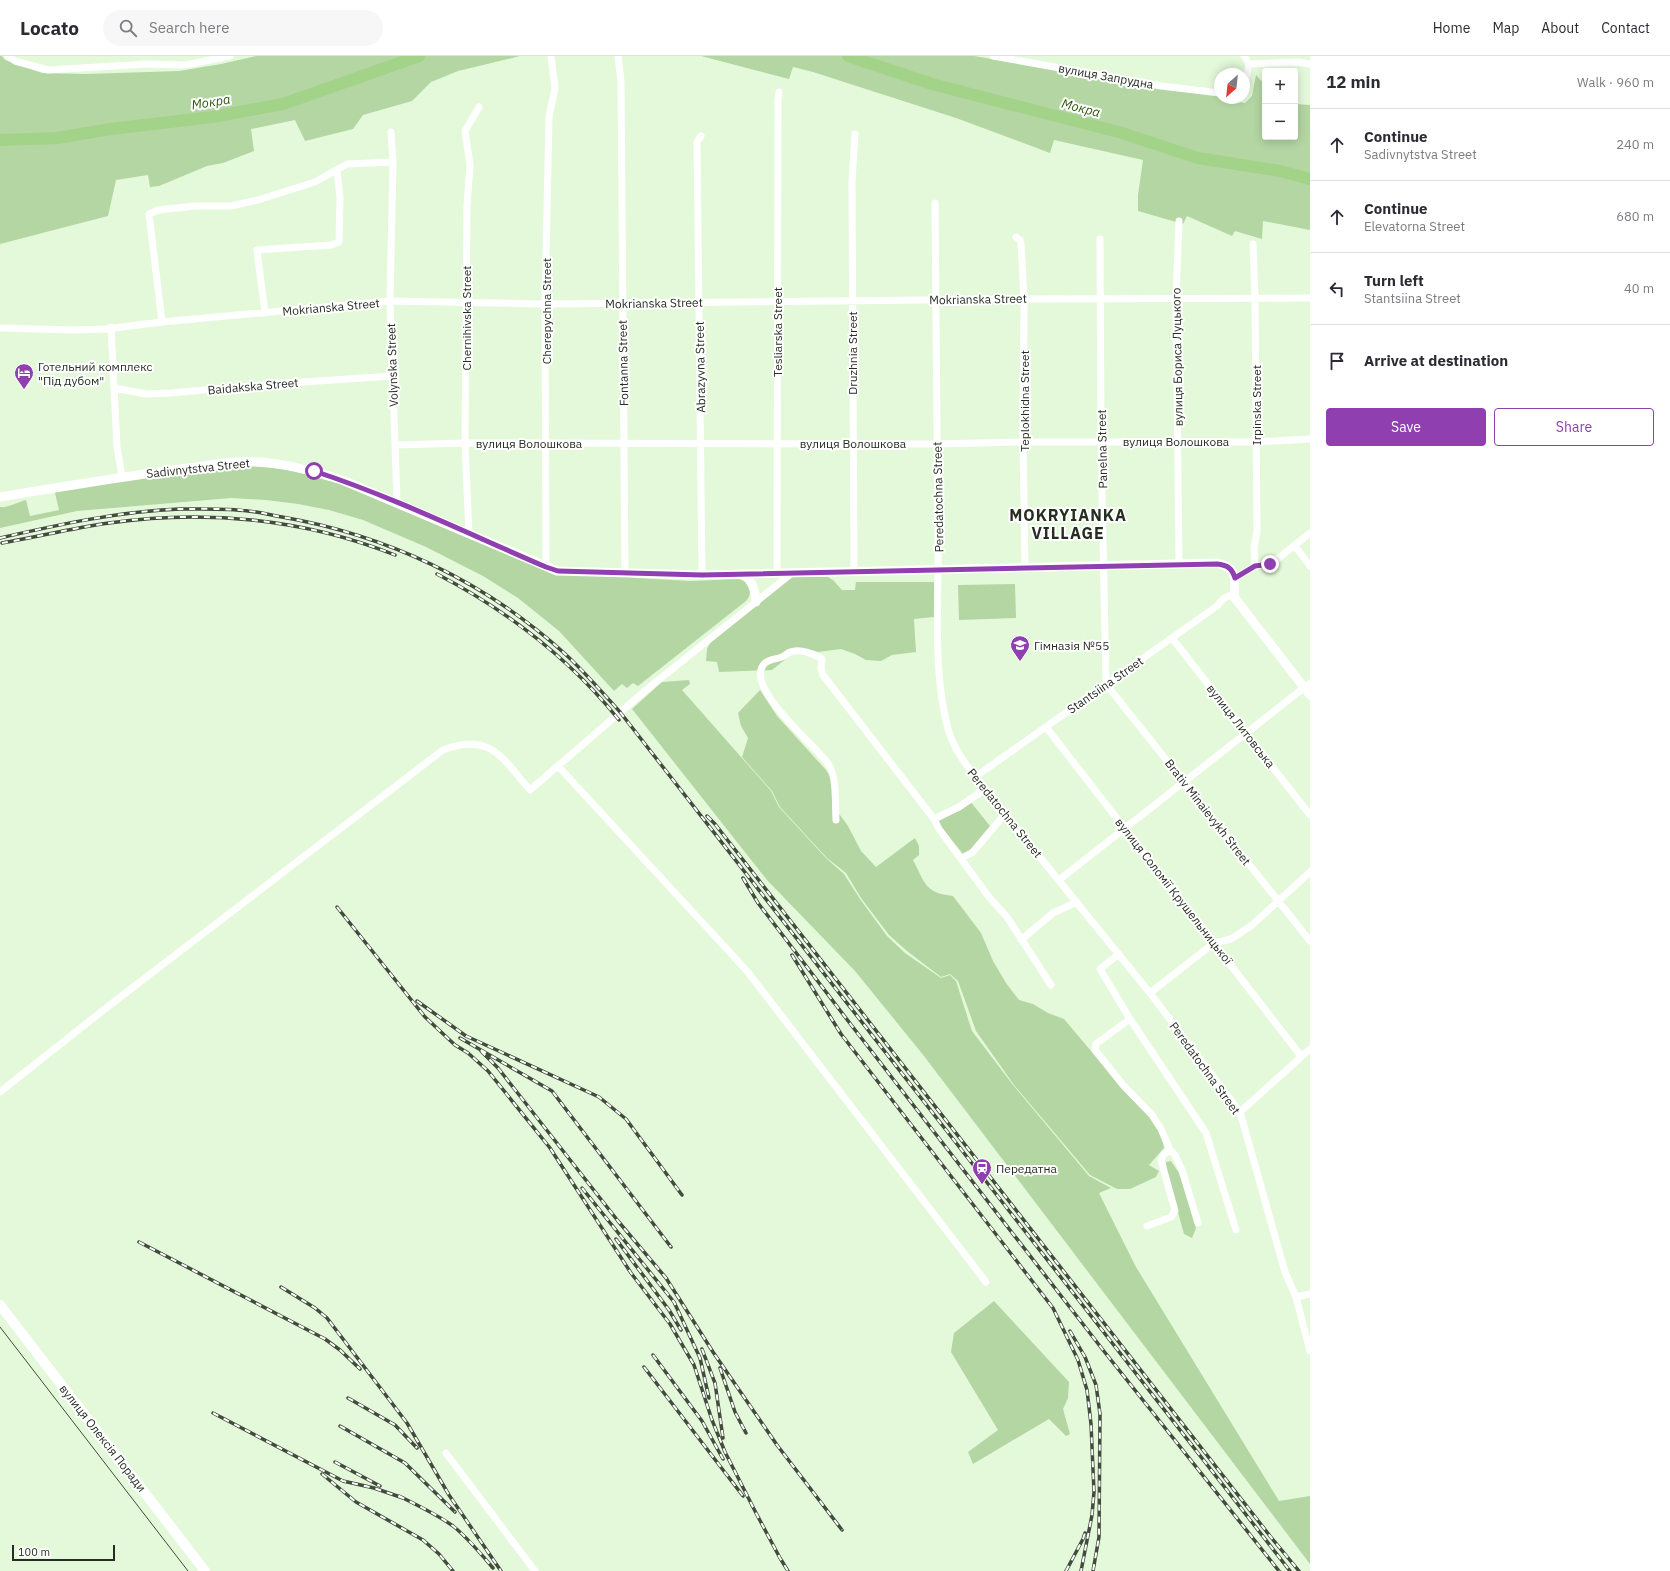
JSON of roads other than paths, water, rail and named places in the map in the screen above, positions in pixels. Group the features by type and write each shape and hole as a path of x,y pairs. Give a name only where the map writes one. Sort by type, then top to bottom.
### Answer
{"main road":[{"name":"вулиця Олексія Поради","path":"0,1305 205,1571"}],"street":[{"path":"8,56 15,61 48,70 147,64 185,65 230,56"},
{"name":"Cherepychna Street","path":"546,567 545,304 549,117 555,88 551,56"},
{"name":"Fontanna Street","path":"618,56 621,81 625,573"},
{"name":"вулиця Запрудна","path":"993,56 1161,86 1214,92"},
{"path":"1244,56 1249,64 1248,68"},
{"path":"1249,64 1298,62 1310,64"},
{"name":"Tesliarska Street","path":"777,573 779,92"},
{"name":"Chernihivska Street","path":"469,534 465,443 467,206 470,165 465,131 479,107"},
{"name":"Volynska Street","path":"391,132 393,162 390,301 397,502"},
{"name":"Druzhnia Street","path":"854,572 852,182 855,134"},
{"name":"Abrazyvna Street","path":"701,136 697,142 702,575"},
{"path":"162,322 149,214 158,210 195,206 231,206 258,200 315,182 347,164 393,162"},
{"path":"265,313 258,250 331,245 339,242 340,198 337,170"},
{"name":"Peredatochna Street","path":"935,203 939,570 937,658 945,715 951,741 958,754 975,777 1150,993 1240,1112 1285,1272 1296,1297 1310,1351"},
{"name":"вулиця Бориса Луцького","path":"1178,221 1176,298 1179,564"},
{"name":"Teplokhidna Street","path":"1016,237 1020,240 1021,244 1024,298 1023,442 1025,568"},
{"name":"Panelna Street","path":"1100,239 1101,442 1106,684"},
{"name":"Irpinska Street","path":"1253,244 1255,297 1257,532 1254,548 1255,566"},
{"name":"Mokrianska Street","path":"0,328 74,330 390,301 623,304 777,301 852,302 1024,298 1310,298"},
{"path":"111,327 117,447 122,476"},
{"name":"Baidakska Street","path":"115,388 146,394 170,394 274,384 392,376"},
{"name":"вулиця Волошкова","path":"395,445 465,443 546,444 778,442 937,444 1178,441 1256,442 1310,439"},
{"name":"Sadivnytstva Street","path":"0,497 122,476 225,462 257,462 288,465 342,480 558,571 702,575 1217,564 1226,565 1233,571 1235,578"},
{"path":"1310,533 1270,564 1255,566 1235,578 1234,594 1234,597 1307,685 1310,695"},
{"path":"1295,546 1310,566"},
{"path":"0,1092 112,1003 443,750 456,746 480,745 496,751 530,790 635,699 792,573"},
{"path":"744,574 751,580 755,588 756,602"},
{"name":"Stantsiina Street","path":"975,777 1217,606 1224,598 1234,594"},
{"name":"вулиця Литовська","path":"1172,638 1310,815"},
{"path":"836,820 833,778 830,766 815,748 777,709 762,682 760,672 764,664 791,652 805,652 822,659 821,669 823,675 934,819 939,829 962,858 989,897 1007,917 1051,985"},
{"name":"Brativ Minaievykh Street","path":"1106,684 1185,781 1310,941"},
{"path":"1059,880 1307,685"},
{"name":"вулиця Соломії Крушельницької","path":"1046,727 1301,1056"},
{"path":"558,766 747,971 986,1282"},
{"path":"934,819 959,807 985,789"},
{"path":"962,858 973,852 1005,814"},
{"path":"1150,993 1214,943 1231,939 1251,926 1310,872"},
{"path":"1021,940 1053,913 1077,902"},
{"path":"1119,954 1100,969 1130,1019 1206,1133 1236,1230"},
{"path":"1130,1019 1096,1044 1095,1050 1123,1085 1152,1115 1161,1129 1170,1150 1175,1155 1182,1170 1198,1223"},
{"path":"1240,1112 1310,1049"},
{"path":"1147,1226 1174,1215 1175,1211 1161,1160 1164,1154 1170,1150"},
{"path":"1296,1297 1310,1294"},
{"path":"446,1453 535,1571"}],"waterway":[{"name":"Мокра","path":"0,140 57,138 111,129 212,117 283,104 419,56"},
{"name":"Мокра","path":"848,56 932,84 1122,133 1198,158 1280,171 1310,179"}],"tram line":[{"path":"0,1327 188,1571"}],"railway":[{"path":"0,538 66,524 158,510 231,509 257,512 321,525 396,549 467,583 500,603 533,627 563,652 620,712 1290,1571"},
{"path":"2,543 109,523 145,519 218,517 290,525 326,533 395,555"},
{"path":"437,574 488,603 536,638 580,677 619,720"},
{"path":"707,816 715,824 1270,1536 1299,1571"},
{"path":"743,878 758,903 852,1026 1103,1350 1279,1571"},
{"path":"337,907 425,1017 455,1045 468,1053 488,1071 550,1148 631,1273 670,1324 694,1365 712,1420 725,1452 788,1571"},
{"path":"792,955 841,1034 1053,1308 1078,1360 1087,1390 1091,1424 1094,1492 1092,1515 1081,1571"},
{"path":"417,1001 466,1036 599,1097 626,1119 682,1195"},
{"path":"460,1038 552,1091 671,1247"},
{"path":"481,1051 498,1068 618,1221 666,1278 713,1352 777,1445 842,1530"},
{"path":"582,1188 674,1302 700,1358 709,1398"},
{"path":"616,1239 669,1310 681,1330"},
{"path":"139,1242 325,1339 340,1350 360,1369"},
{"path":"281,1287 315,1308 327,1318 407,1423 449,1495 501,1571"},
{"path":"1070,1331 1085,1357 1096,1385 1100,1414 1099,1537 1093,1571"},
{"path":"702,1349 715,1383 723,1438"},
{"path":"653,1355 702,1421 723,1459"},
{"path":"644,1367 743,1496"},
{"path":"720,1368 735,1412 746,1433"},
{"path":"348,1398 395,1425 417,1448"},
{"path":"213,1413 343,1481 374,1488 403,1498"},
{"path":"340,1426 405,1463 455,1512"},
{"path":"335,1462 380,1486"},
{"path":"322,1474 356,1502 423,1540 439,1554 453,1571"},
{"path":"399,1496 453,1526 469,1541 493,1568"},
{"path":"1066,1571 1085,1533"}],"place":[{"name":"Готельний комплекс \"Під дубом\"","path":"24,390"},
{"name":"Гімназія №55","path":"1020,662"},
{"name":"Передатна","path":"982,1185"}],"district":[{"name":"MOKRYIANKA VILLAGE","path":"1068,524"}]}
